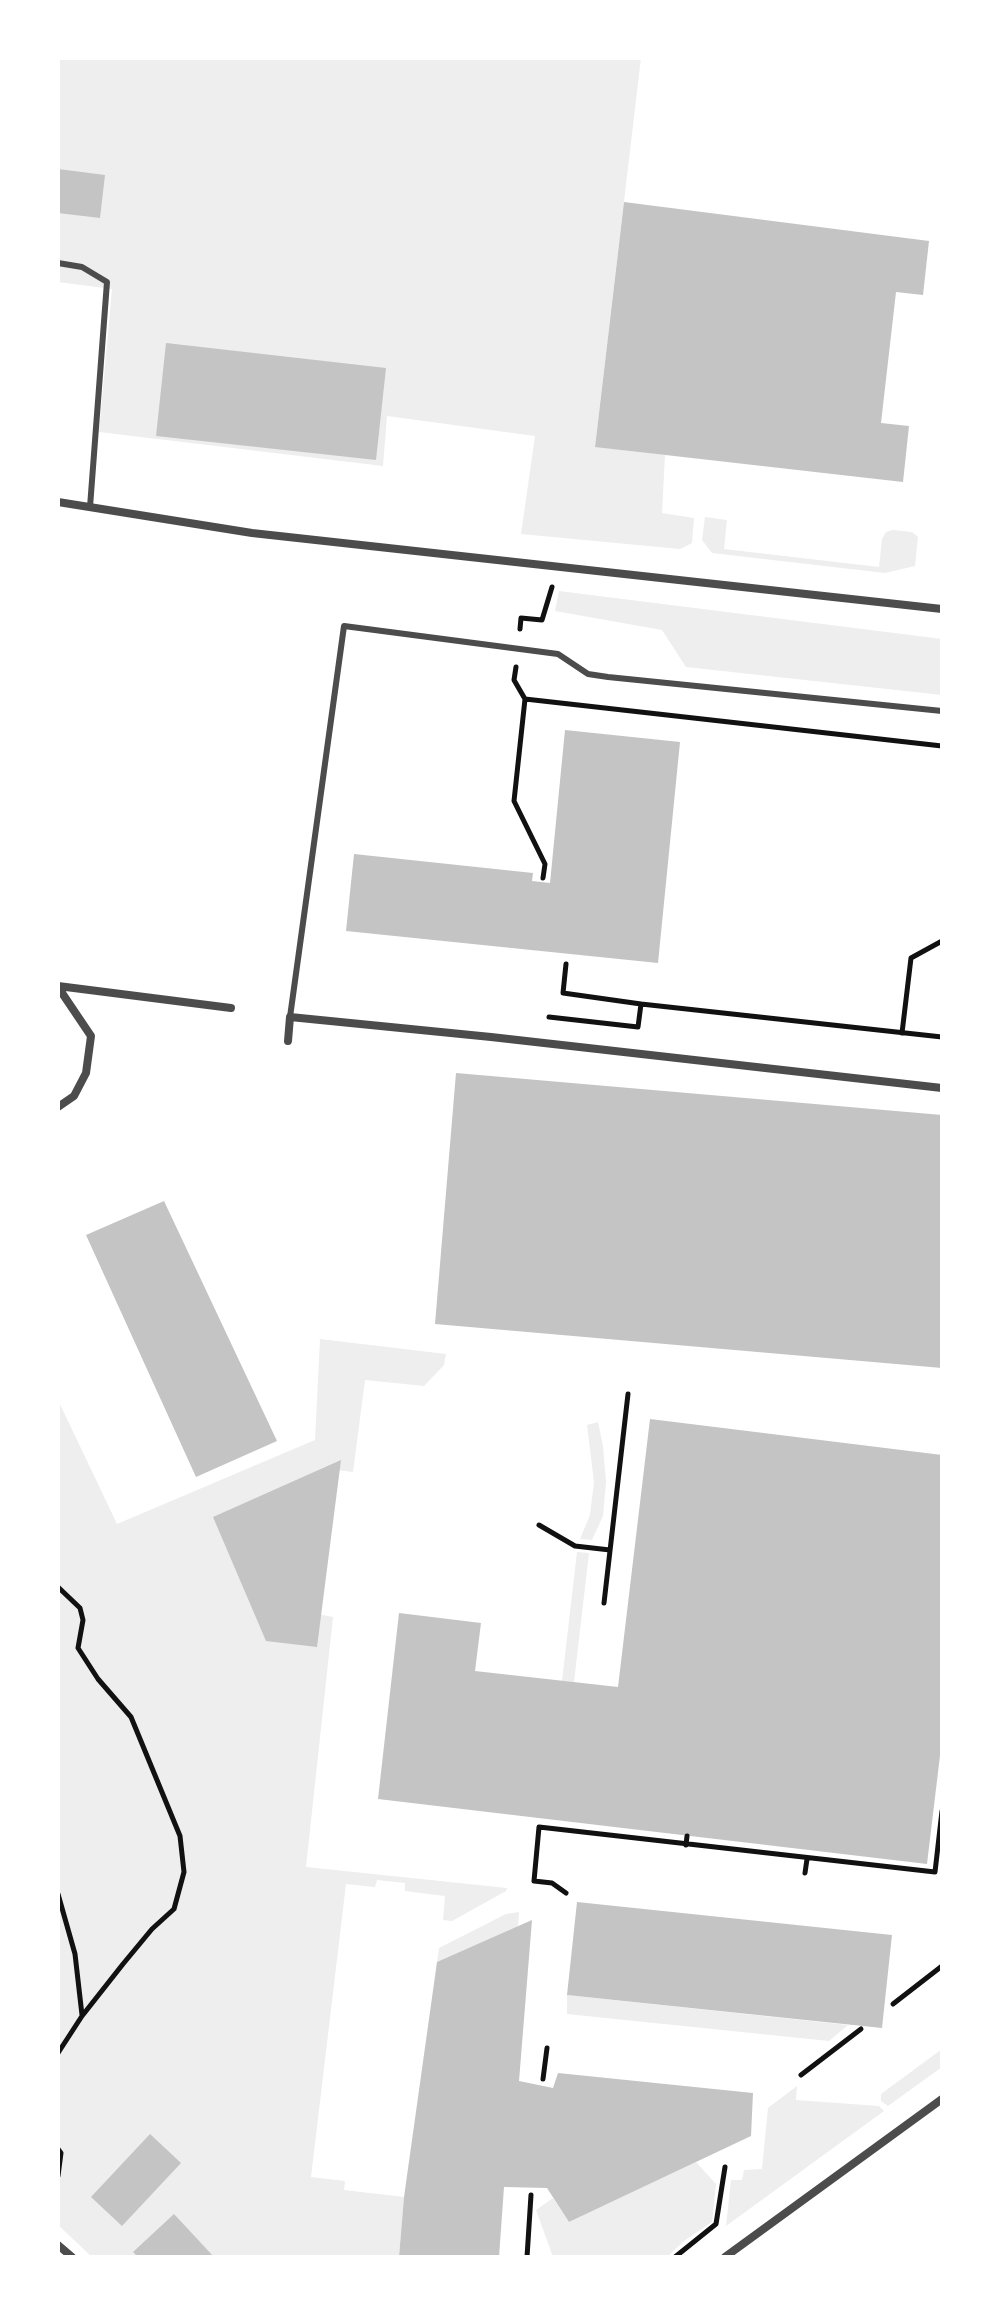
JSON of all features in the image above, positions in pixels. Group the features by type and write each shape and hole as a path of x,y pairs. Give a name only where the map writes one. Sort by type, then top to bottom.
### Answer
{"street":[{"path":"58,502 252,533 942,609"},
{"path":"58,986 231,1008"},
{"path":"58,986 91,1036 86,1073 74,1096 58,1107"},
{"path":"288,1041 290,1017 942,1088"},
{"path":"725,2257 942,2099"},
{"path":"58,2245 72,2257"}],"lane":[{"path":"58,263 82,267 107,282 90,507"},
{"path":"290,1017 344,626 558,654 588,674 598,676 942,711"}],"path":[{"path":"525,699 514,801 545,864 543,878"},
{"path":"902,1033 911,958 942,941"},
{"path":"566,964 563,993 942,1037"},
{"path":"537,1016 638,1027 641,1004"},
{"path":"604,1603 628,1394"},
{"path":"539,1525 575,1546 610,1550"},
{"path":"58,1587 80,1608 83,1620 78,1648 98,1679 131,1717 180,1836 184,1872 174,1909 152,1929 82,2016 58,2053"},
{"path":"566,1893 552,1883 534,1881 539,1827 935,1872 939,1863 942,1811"},
{"path":"686,1845 687,1836"},
{"path":"805,1873 807,1859"},
{"path":"58,1894 75,1954 82,2016"},
{"path":"893,2004 942,1966"},
{"path":"801,2075 861,2029"},
{"path":"543,2079 547,2048"},
{"path":"58,2149 61,2153 58,2176"},
{"path":"675,2257 716,2224 725,2167"},
{"path":"527,2257 531,2195"}],"shaded area":[{"path":"58,58 641,58 595,446 665,455 662,513 694,518 692,543 680,549 521,534 535,436 387,416 383,466 99,432 112,289 58,282"},
{"path":"705,517 727,520 724,549 879,567 882,539 886,532 912,532 918,537 915,566 885,573 712,553 702,540"},
{"path":"559,591 942,639 942,695 686,667 662,630 555,611"},
{"path":"320,1339 446,1354 444,1365 424,1386 365,1380 353,1472 328,1469 312,1613 333,1617 306,1867 507,1888 452,1921 443,1920 445,1896 405,1891 405,1883 377,1880 375,1887 346,1884 311,2177 345,2181 344,2190 404,2197 399,2257 92,2257 58,2225 58,1400 117,1524 315,1440"},
{"path":"598,1422 606,1482 603,1516 592,1540 580,1539 590,1515 594,1482 587,1425"},
{"path":"577,1552 589,1553 574,1682 562,1681"},
{"path":"519,1912 518,1927 437,1962 439,1948 506,1914"},
{"path":"567,1995 848,2025 829,2041 567,2014"},
{"path":"942,2049 942,2067 888,2106 881,2101 881,2094"},
{"path":"797,2086 796,2100 879,2106 884,2111 726,2226 731,2180 742,2180 744,2170 762,2169 768,2108"},
{"path":"696,2162 716,2184 712,2222 667,2257 553,2257 536,2210 553,2198 569,2222"}],"building":[{"path":"58,169 105,175 100,218 58,213"},
{"path":"624,202 929,241 923,295 896,292 881,423 909,426 903,482 595,447"},
{"path":"166,343 386,368 376,460 156,436"},
{"path":"565,730 680,742 658,963 346,931 354,854 533,873 532,881 550,883"},
{"path":"456,1073 942,1115 942,1368 435,1324"},
{"path":"164,1201 277,1441 196,1477 86,1235"},
{"path":"650,1419 942,1455 942,1739 927,1864 378,1799 399,1613 481,1623 475,1671 618,1687"},
{"path":"341,1460 317,1647 266,1641 213,1517"},
{"path":"577,1902 892,1935 882,2028 567,1995"},
{"path":"532,1920 519,2081 553,2088 558,2073 753,2093 751,2136 569,2222 547,2188 504,2187 499,2257 399,2257 404,2197 437,1962"},
{"path":"150,2134 181,2163 122,2226 91,2197"},
{"path":"174,2214 214,2257 138,2257 133,2252"}]}
